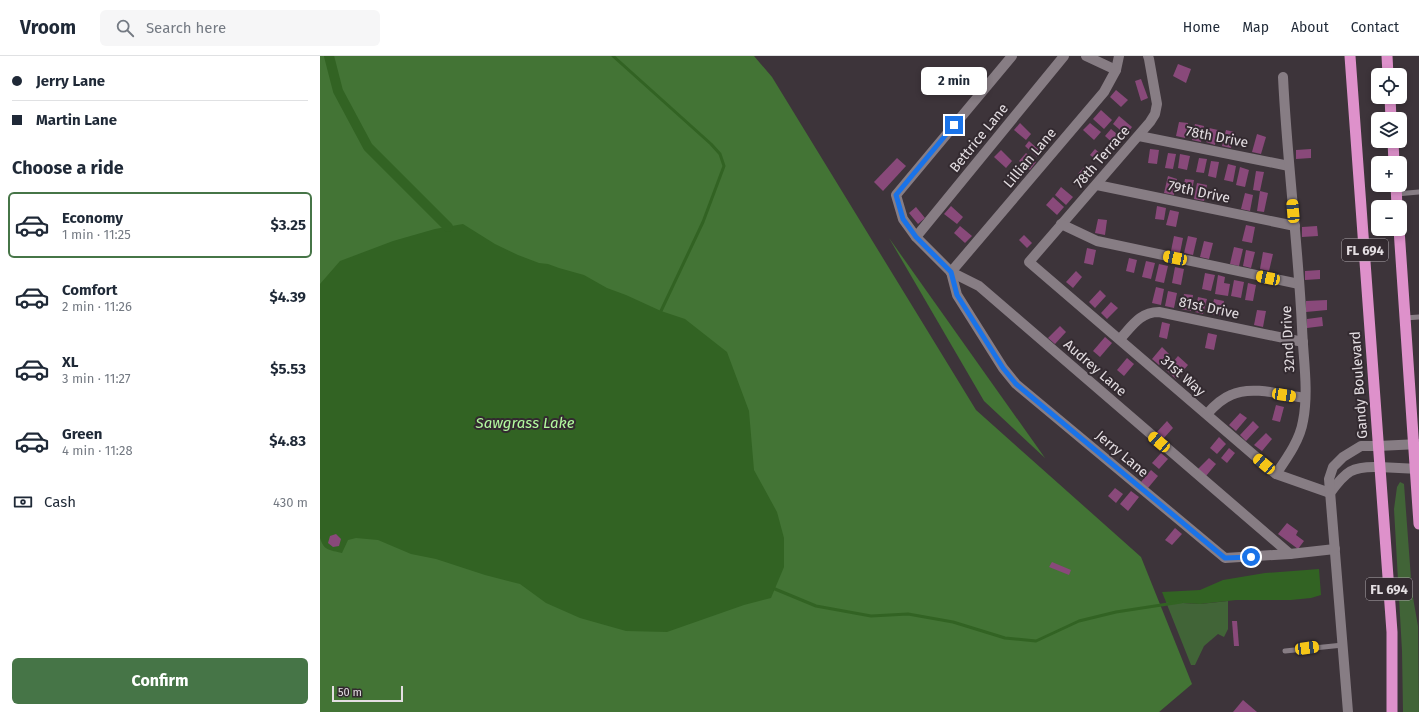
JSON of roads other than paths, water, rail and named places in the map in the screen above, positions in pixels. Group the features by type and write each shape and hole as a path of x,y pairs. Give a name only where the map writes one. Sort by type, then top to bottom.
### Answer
{"highway":[{"name":"Gandy Boulevard","path":"1350,56 1392,632 1392,712"},
{"name":"FL 694","path":"1399,236 1405,318 1417,444 1419,524"}],"street":[{"name":"Audrey Lane","path":"1012,56 896,195 903,219 916,237 951,272 979,286 1290,554"},
{"name":"Bettrice Lane","path":"916,237 1064,56"},
{"path":"1086,56 1116,70"},
{"name":"Lillian Lane","path":"951,272 1104,92 1116,70 1119,56"},
{"name":"78th Terrace","path":"1029,262 1139,136 1155,114 1157,104 1148,56"},
{"name":"32nd Drive","path":"1276,474 1294,447 1303,422 1305,398 1303,342 1283,77"},
{"name":"78th Drive","path":"1139,136 1289,166"},
{"name":"79th Drive","path":"1097,185 1295,226"},
{"path":"1061,224 1097,241 1299,284"},
{"name":"31st Way","path":"1029,262 1276,474 1330,493"},
{"name":"Jerry Lane","path":"951,272 957,295 1003,368 1016,384 1225,558 1290,554 1335,549"},
{"name":"81st Drive","path":"1120,339 1140,317 1150,312 1159,312 1303,342"},
{"path":"1207,414 1216,404 1231,394 1246,390 1305,398"},
{"path":"1348,712 1329,480 1333,467 1343,457 1361,446 1417,444"},
{"path":"1330,493 1340,478 1350,470 1366,466 1417,469"}],"lane":[{"path":"1407,191 1419,192"},
{"path":"1405,318 1419,317"},
{"path":"1285,651 1343,645"}],"water":[{"name":"Sawgrass Lake","path":"463,224 495,244 518,255 539,263 548,264 584,275 607,288 661,311 685,319 727,352 749,411 754,470 777,512 784,538 784,567 771,598 744,605 667,632 626,631 580,618 546,603 520,584 485,575 436,559 411,554 378,540 356,538 348,540 342,553 328,549 323,545 320,538 320,284 340,261 393,241 435,229"},
{"path":"1319,569 1321,595 1311,598 1291,600 1236,600 1200,604 1166,602 1162,592 1200,590 1223,580 1265,573"}],"waterway":[{"path":"329,56 338,91 368,147 448,227"},
{"path":"613,56 711,144 720,154 724,166 703,222 661,311"},
{"path":"775,589 816,606 871,616 908,614 953,622 1005,638 1036,641 1079,621 1116,612 1181,602"}]}
